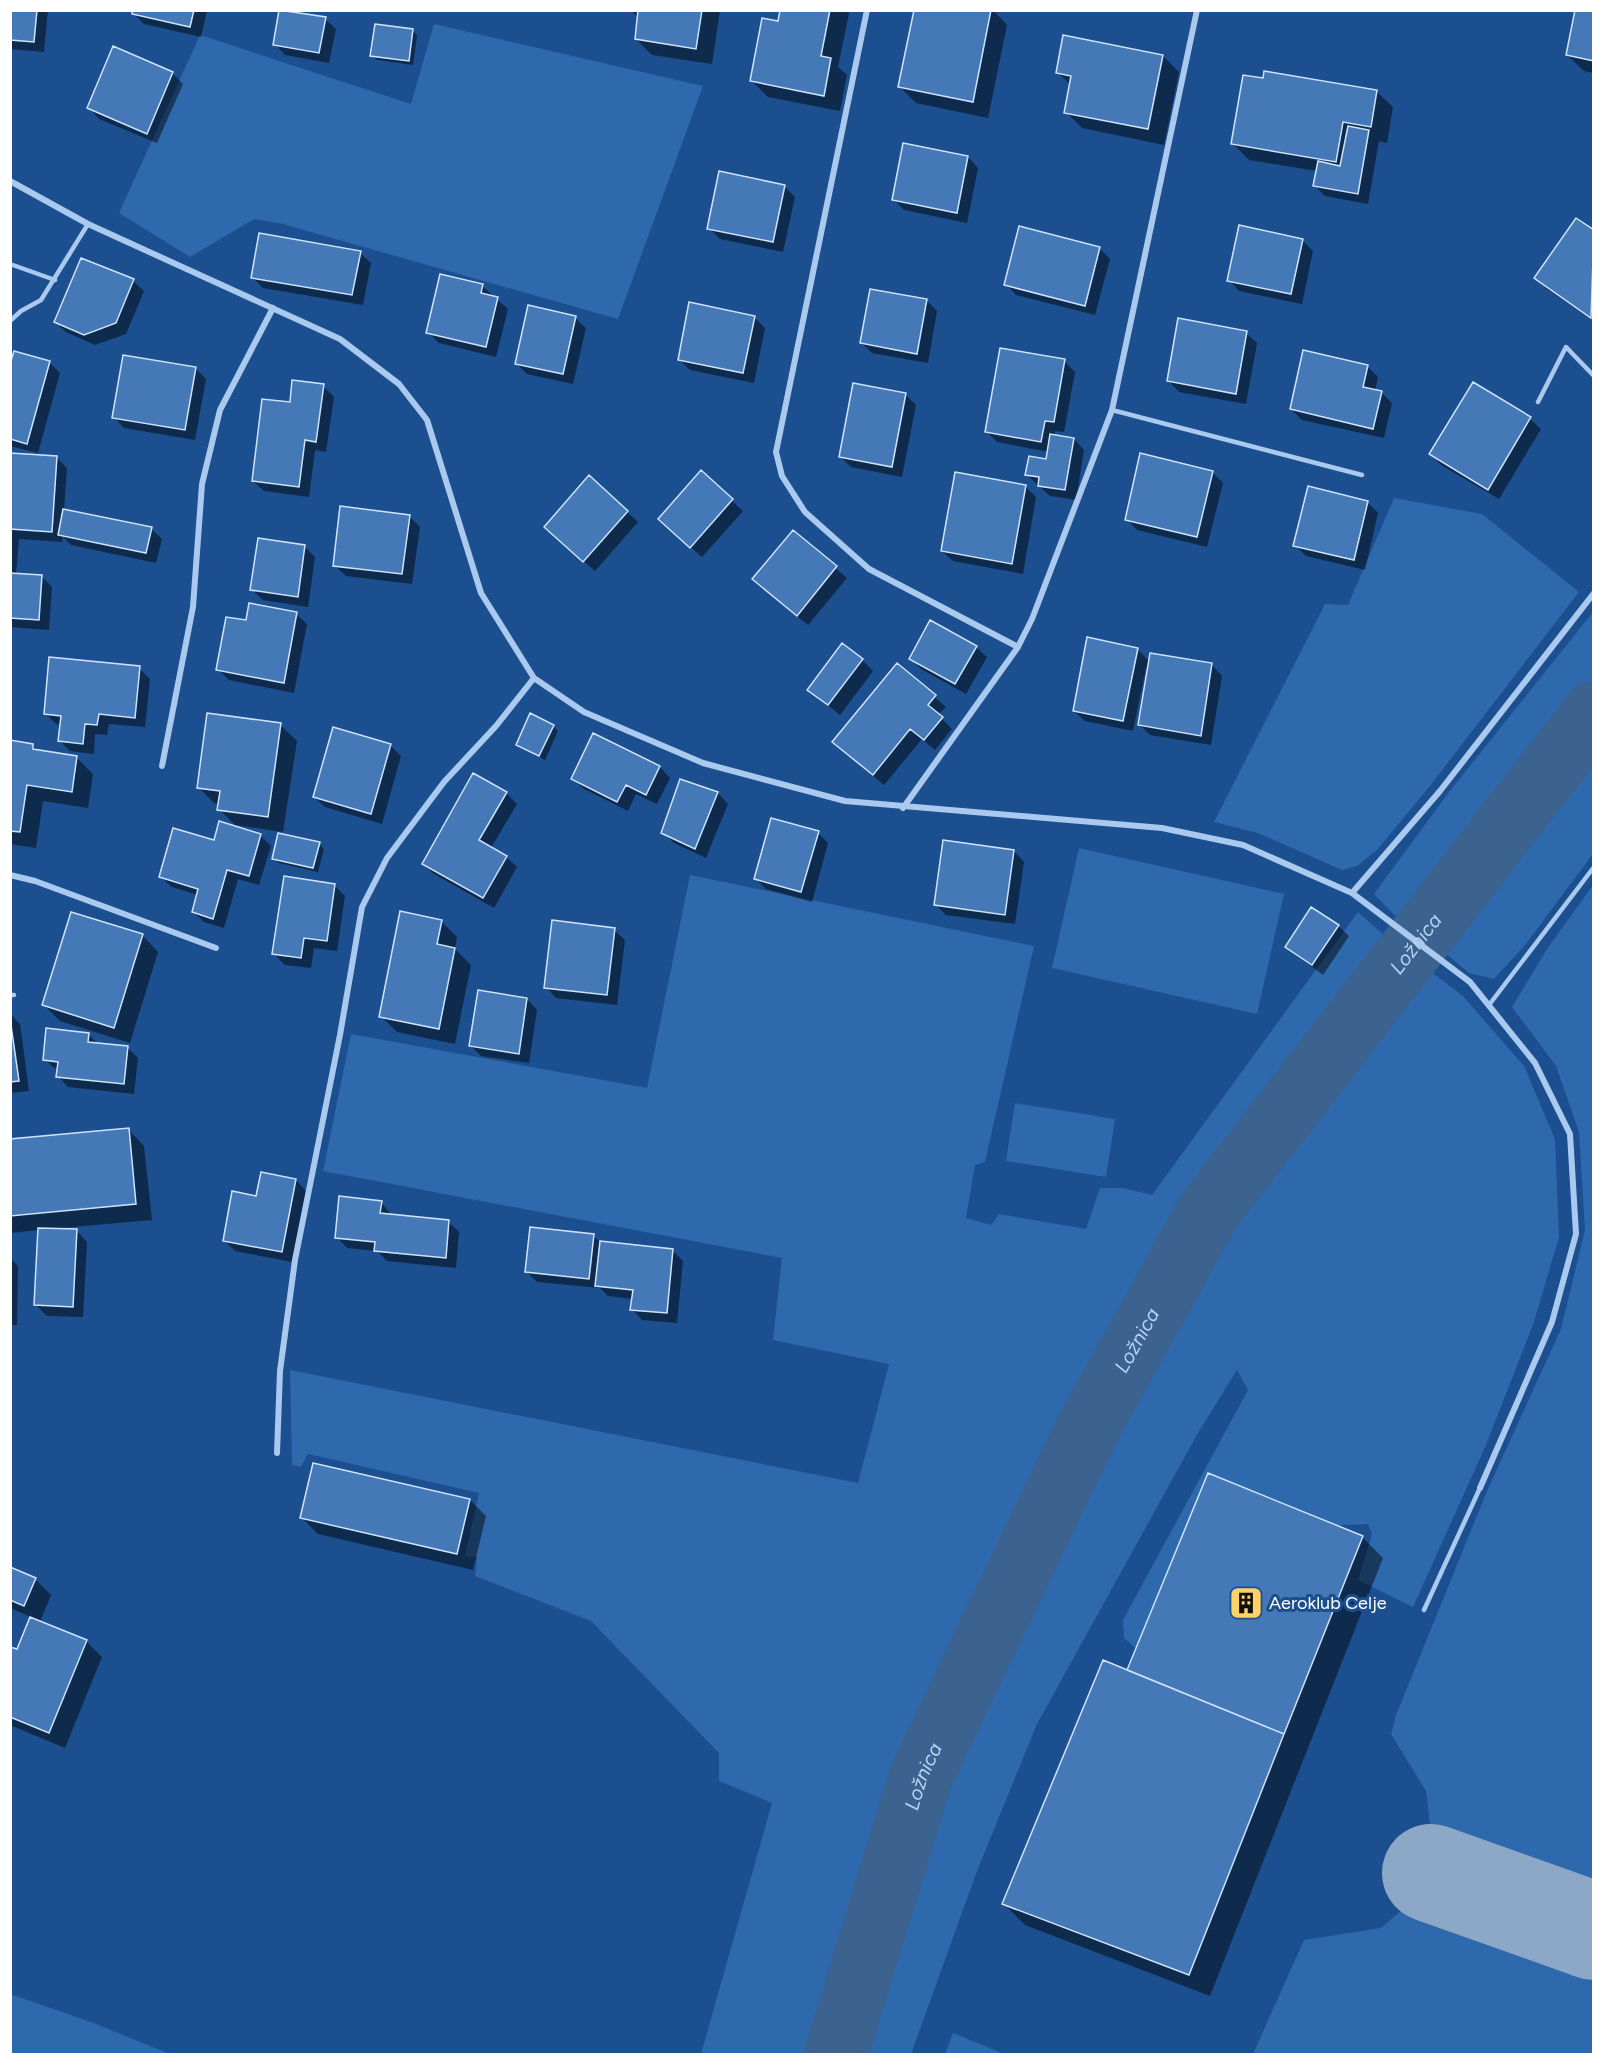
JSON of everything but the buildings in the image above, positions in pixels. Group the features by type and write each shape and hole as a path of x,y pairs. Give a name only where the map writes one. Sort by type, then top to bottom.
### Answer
{"street":[{"path":"867,10 777,452 782,476 805,512 868,568 1018,647"},
{"path":"903,808 1018,647 1032,619 1112,410 1197,10"},
{"path":"10,181 88,224 340,339 399,384 427,420 481,593 534,678 584,712 703,763 845,801 903,808 1162,828 1243,845 1352,893 1470,982 1535,1063 1570,1134 1576,1234 1552,1322 1480,1488"},
{"path":"162,766 193,608 202,484 207,463 220,410 273,308"},
{"path":"1352,893 1440,791 1593,593"},
{"path":"277,1453 280,1371 295,1260 340,1035 362,907 387,858 444,783 496,726 534,678"},
{"path":"10,875 35,881 216,948"}],"lane":[{"path":"10,321 21,311 41,300 88,224"},
{"path":"10,264 55,280"},
{"path":"1538,402 1566,347 1593,376"},
{"path":"1112,410 1362,475"},
{"path":"1489,1005 1593,867"},
{"path":"1424,1610 1480,1488"}],"shaded area":[{"path":"434,24 703,86 618,319 279,223 254,219 190,257 119,213 200,35 411,104"},
{"path":"1394,498 1482,514 1579,592 1430,786 1377,850 1357,866 1342,870 1258,833 1214,822 1325,604 1348,605"},
{"path":"1593,612 1593,680 1405,926 1374,894 1449,792"},
{"path":"1593,736 1593,854 1525,945 1494,979 1469,973 1437,946"},
{"path":"1079,848 1284,894 1257,1014 1052,968"},
{"path":"690,875 1034,946 985,1162 975,1165 966,1218 991,1225 999,1214 1086,1229 1100,1188 1123,1188 1152,1195 1358,912 1394,944 1187,1219 1002,1554 894,1806 833,1974 810,2054 701,2054 772,1803 719,1781 719,1753 591,1621 475,1576 477,1557 465,1556 479,1493 308,1454 301,1467 292,1465 290,1370 858,1483 889,1364 773,1340 782,1258 323,1171 351,1034 647,1088"},
{"path":"1593,885 1593,1917 1434,1856 1426,1791 1391,1734 1396,1715 1487,1491 1561,1329 1585,1230 1579,1132 1556,1066 1512,1007 1547,949"},
{"path":"1417,961 1463,996 1524,1066 1555,1139 1559,1237 1534,1322 1486,1445 1413,1607 1358,1580 1372,1534 1368,1524 1326,1526 1148,1659 1124,1638 1123,1620 1248,1390 1237,1370 1198,1433 1037,1724 977,1871 911,2054 850,2054 886,1931 975,1691 1084,1464 1188,1281"},
{"path":"1015,1103 1115,1119 1106,1177 1006,1161"},
{"path":"1427,1888 1593,1952 1593,2054 1253,2054 1304,1940 1381,1928"},
{"path":"10,1994 91,2022 170,2054 11,2054"},
{"path":"953,2033 1004,2054 945,2054"}],"waterway":[{"name":"Ložnica","path":"836,2054 921,1776 1088,1428 1209,1211 1594,713"}],"taxiway":[{"path":"1431,1873 1594,1931"}],"place":[{"name":"Aeroklub Celje","path":"1246,1603"}]}
